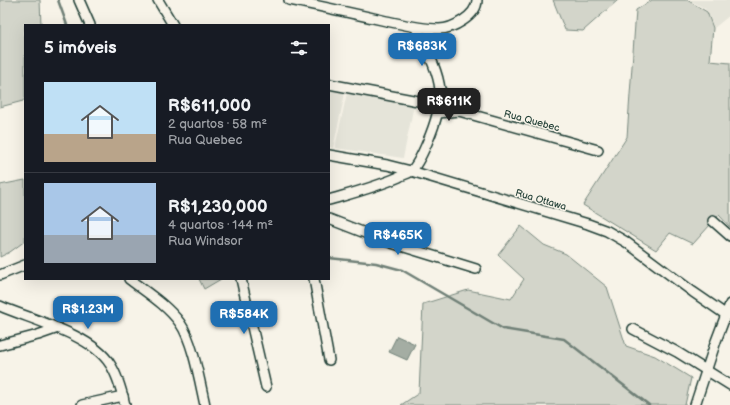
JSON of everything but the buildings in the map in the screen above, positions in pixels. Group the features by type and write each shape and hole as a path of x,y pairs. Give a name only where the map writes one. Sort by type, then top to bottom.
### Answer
{"street":[{"path":"78,0 90,24"},
{"path":"158,0 172,24"},
{"path":"289,0 416,28 440,29 452,26 462,21 472,13 477,0"},
{"path":"330,200 362,191 390,181 411,171 425,150 438,109 440,90 433,64 416,28"},
{"name":"Rua Quebec","path":"330,84 438,109 459,111 598,150"},
{"path":"440,90 459,111"},
{"name":"Rua Ottawa","path":"330,155 387,165 411,171 607,230 626,242 725,314"},
{"path":"330,219 388,242 476,269"},
{"path":"713,221 730,236"},
{"path":"0,275 24,265"},
{"path":"130,280 170,312 181,324 189,343 205,405"},
{"path":"242,280 266,387"},
{"path":"314,280 329,360"},
{"path":"695,405 725,314 730,304"},
{"path":"0,306 58,328 82,339 99,352 110,364 124,400 82,405"},
{"path":"0,345 58,328"},
{"path":"633,329 677,352 730,385"}],"shaded area":[{"path":"0,0 40,0 41,24 24,24 24,100 0,107"},
{"path":"553,0 618,0 583,31 565,30"},
{"path":"652,0 687,0 707,12 713,28 710,61 730,63 730,227 719,215 693,244 670,233 656,250 583,205 627,137 636,10"},
{"path":"689,0 730,0 730,15 714,28 708,12 704,8"},
{"path":"330,90 345,93 333,148 330,147"},
{"path":"347,93 414,105 403,158 335,148"},
{"path":"24,180 24,242 0,257 0,185"},
{"path":"521,226 544,245 566,254 607,287 626,346 655,356 691,378 685,405 401,405 419,393 423,304 468,290 511,299 524,279 498,255"},
{"path":"200,280 219,280 204,289"},
{"path":"397,336 415,344 407,360 389,352"}],"waterway":[{"path":"58,0 67,24"},
{"path":"330,258 376,263 402,270 503,329 564,339 649,405"}]}
